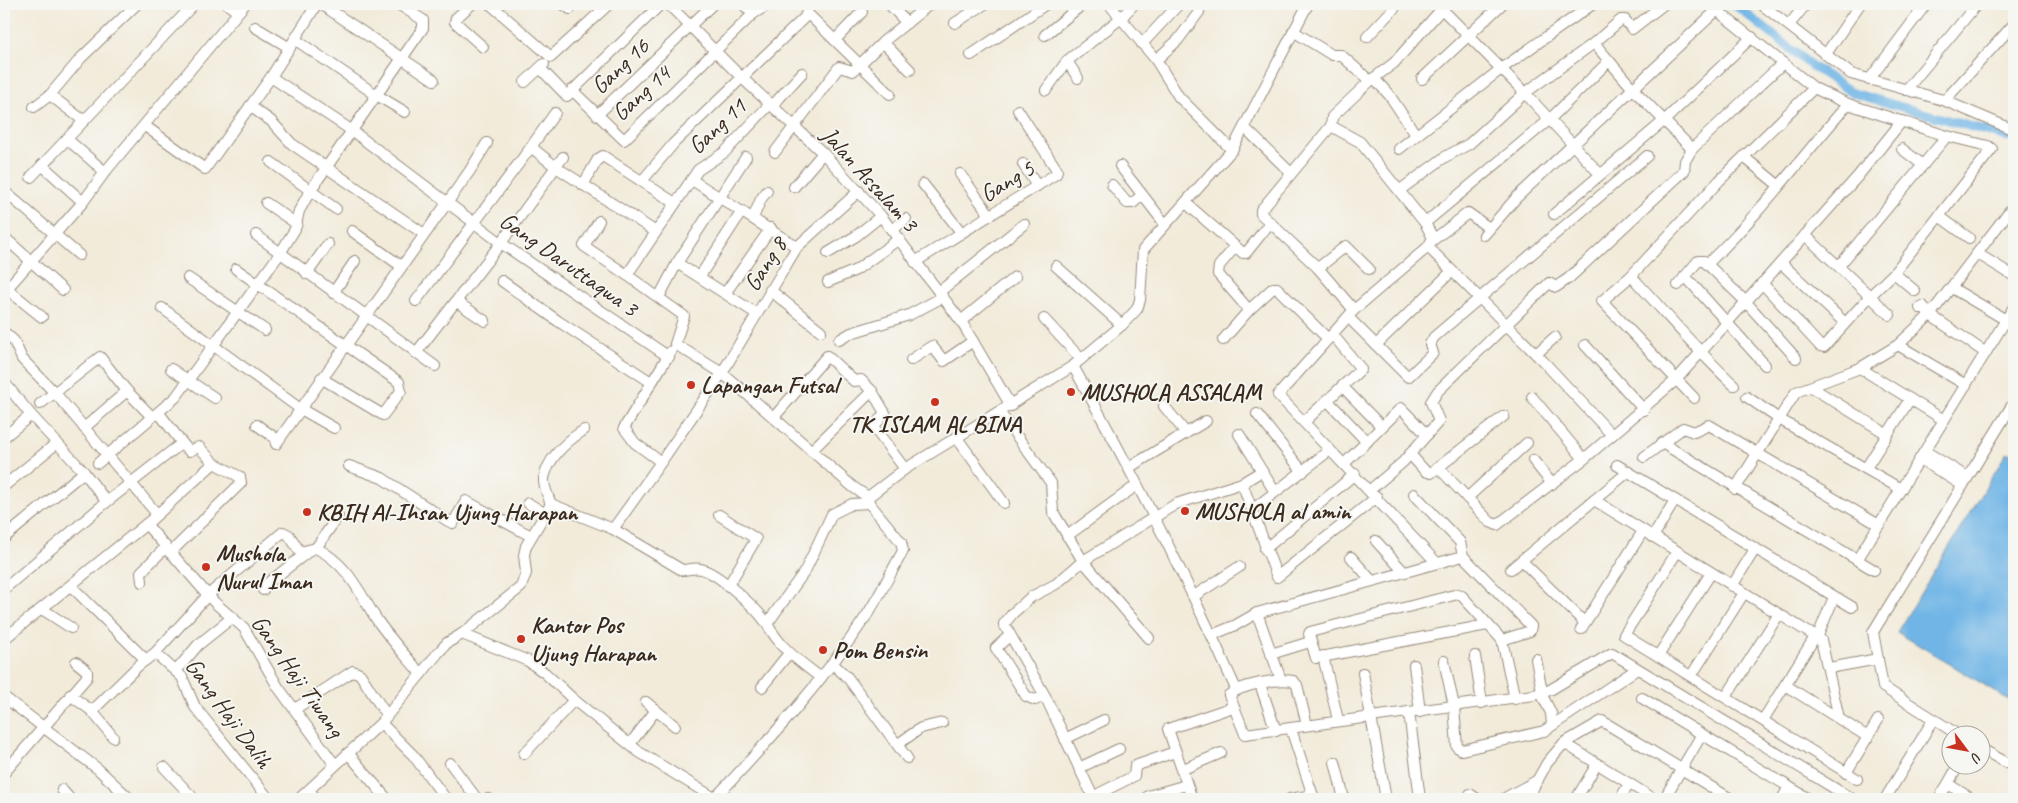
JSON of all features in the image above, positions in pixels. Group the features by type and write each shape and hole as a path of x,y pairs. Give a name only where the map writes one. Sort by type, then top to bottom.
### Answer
{"street":[{"path":"34,107 50,95 81,58 137,4"},
{"path":"31,177 194,4"},
{"path":"227,4 238,12"},
{"path":"42,317 5,291 83,202 105,172 245,4"},
{"path":"145,126 205,168 271,77 317,4"},
{"path":"321,4 434,80"},
{"path":"98,464 172,400 213,348 282,252 297,224 299,211 310,191 327,169 375,94 424,24 423,20 398,4"},
{"path":"472,4 456,18 455,22 483,47"},
{"path":"490,4 552,57"},
{"path":"525,82 609,4"},
{"path":"569,93 661,4"},
{"name":"Jalan Assalam 3","path":"668,4 741,77 824,152 881,216 961,321 1011,406"},
{"name":"Gang 16","path":"597,115 713,4"},
{"path":"743,4 753,14"},
{"path":"715,51 753,14 768,4"},
{"path":"775,152 839,67 844,66 851,71 930,4"},
{"path":"955,23 985,4"},
{"path":"971,55 1046,4"},
{"path":"1045,35 1083,4"},
{"path":"1109,4 1156,60 1179,97 1232,150"},
{"path":"1046,90 1067,60 1121,18 1134,4"},
{"path":"1142,44 1179,4"},
{"path":"1156,60 1178,40 1199,12 1199,4"},
{"path":"767,624 805,571 832,514 852,504 868,500 905,469 1011,406 1077,362 1122,325 1137,309 1140,300 1143,250 1232,150 1308,4"},
{"path":"1368,37 1398,4"},
{"path":"1422,80 1502,4"},
{"path":"1399,149 1501,69 1593,4"},
{"path":"1400,190 1445,157 1469,144 1525,93 1594,43 1621,20 1625,20 1632,29 1664,4"},
{"path":"1761,4 1774,7 1789,25 1846,71 1869,80 1943,100 2014,130"},
{"path":"1789,25 1806,4"},
{"path":"1826,54 1860,4"},
{"path":"1869,80 1926,4"},
{"path":"1906,90 1977,4"},
{"path":"893,5 907,23"},
{"path":"1600,173 1525,93 1468,37 1441,5 1394,63 1372,80 1332,117 1331,126 1261,210 1262,216 1318,268 1376,345 1408,376 1433,353 1431,341 1647,156"},
{"path":"642,181 670,147 808,7 835,40 890,94"},
{"path":"1437,563 1345,463 1330,450 1278,395 1351,314 1468,213 1486,232 1517,197 1634,90 1713,7 1814,88 1848,104 1948,136 1988,146 1992,149 1894,273 1822,347 1762,283"},
{"path":"835,40 862,12"},
{"path":"1943,100 2014,24"},
{"path":"255,27 293,44 405,112"},
{"path":"1293,31 1332,55 1341,55 1372,80 1390,96 1416,135"},
{"path":"1554,214 1600,173 1665,120 1752,37"},
{"path":"883,42 910,70"},
{"path":"1594,43 1608,62 1692,149"},
{"name":"Gang 14","path":"540,68 624,140 715,51"},
{"path":"1067,60 1078,78"},
{"path":"1425,224 1549,120 1608,62"},
{"path":"1242,483 1277,577 1374,494 1427,435 1440,418 1432,405 1433,398 1549,282 1556,287 1569,278 1684,171 1684,161 1692,149 1783,63"},
{"name":"Gang 11","path":"627,275 701,167 725,152 802,74"},
{"name":"Gang Daruttaqwa 3","path":"271,77 351,130 501,243 669,357"},
{"path":"1694,398 1603,303 1603,300 1631,276 1713,187 1814,88"},
{"path":"50,95 84,121"},
{"path":"1707,264 1756,214 1778,185 1848,104"},
{"path":"250,106 271,121 292,144 424,234"},
{"name":"Gang 5","path":"915,262 1056,174 1057,170 1018,110"},
{"path":"416,301 555,113"},
{"path":"1439,468 1490,522 1497,525 1552,484 1644,410 1676,380 1858,176 1902,121"},
{"path":"1331,126 1360,142 1400,190 1425,224 1430,244 1451,272 1536,354 1612,436"},
{"path":"1245,128 1290,173"},
{"path":"1839,266 1948,136"},
{"path":"67,139 105,172"},
{"path":"258,425 277,442 299,408 346,346 487,143"},
{"path":"531,147 556,167 656,232"},
{"path":"1902,149 1923,165"},
{"path":"794,187 824,152"},
{"path":"583,185 601,156 675,203"},
{"path":"416,353 501,243 563,157"},
{"path":"659,298 677,263 746,157"},
{"path":"1744,157 1778,185"},
{"path":"271,162 336,209"},
{"path":"1023,164 1037,186"},
{"path":"42,166 83,202"},
{"path":"1120,166 1165,224"},
{"path":"960,174 990,214"},
{"path":"692,180 771,228 797,247"},
{"path":"923,184 961,232"},
{"path":"1112,185 1127,203 1133,203 1142,195"},
{"path":"4,191 80,255"},
{"path":"754,218 761,199 767,191"},
{"name":"Gang 8","path":"612,528 662,462 722,374 797,247 859,192"},
{"path":"266,203 297,224"},
{"path":"1186,203 1243,254 1246,253 1270,222"},
{"path":"1735,488 1796,392 1860,368 1898,344 1930,315 2014,205"},
{"path":"700,276 742,211"},
{"path":"828,253 856,236 881,216"},
{"path":"1940,216 1969,238"},
{"path":"892,230 906,219"},
{"path":"599,221 584,246 684,316 669,357 651,382 624,428 635,443 662,462"},
{"path":"839,340 850,333 918,311 1024,224"},
{"path":"726,292 771,228"},
{"path":"352,231 401,266"},
{"path":"256,235 282,252 307,274 435,366"},
{"path":"1806,235 1890,315"},
{"path":"4,237 63,290"},
{"path":"828,282 856,270 898,239"},
{"path":"307,274 328,244"},
{"path":"1318,268 1346,246 1369,269"},
{"path":"1235,247 1220,266 1218,274 1249,310"},
{"path":"1978,254 2014,276"},
{"path":"1678,285 1698,261 1702,260 1745,301 1796,358"},
{"path":"333,293 355,261"},
{"path":"677,263 726,292 757,314"},
{"path":"1781,263 1845,323"},
{"path":"1056,266 1122,325"},
{"path":"236,269 401,385 401,391 383,415 378,414 321,378"},
{"path":"1376,345 1451,272"},
{"path":"1894,273 1915,291"},
{"path":"1631,276 1666,313 1700,354 1734,386"},
{"path":"1684,276 1765,366"},
{"path":"961,321 1015,277"},
{"path":"188,278 264,330"},
{"path":"502,281 558,321 651,382"},
{"path":"1223,340 1249,310 1273,288 1277,288 1361,367 1304,422"},
{"path":"1952,288 2006,320"},
{"path":"770,290 821,331"},
{"path":"456,302 485,321"},
{"path":"1920,308 1923,306 1926,308 1930,315 1986,353"},
{"path":"1857,560 2014,307"},
{"path":"162,308 213,348 299,408 334,428"},
{"path":"1044,319 1077,362 1194,596 1236,689"},
{"path":"4,332 22,359 55,393 157,514"},
{"path":"1536,354 1555,337"},
{"path":"911,360 932,346 944,361 973,341"},
{"path":"462,634 528,662 545,672 574,700 630,744 657,763 716,798 776,734 821,678 868,614 903,551 901,542 868,500 774,417 722,374 675,344"},
{"path":"1898,344 1966,384"},
{"path":"1585,345 1644,410"},
{"path":"774,417 826,356 854,381 861,380 872,391 885,413 875,425 875,429 905,469"},
{"path":"40,404 100,358 127,391 155,415 189,451 199,447 214,463 240,477 242,481 141,572 142,582"},
{"path":"1860,368 1944,420"},
{"path":"171,369 215,398"},
{"path":"4,383 84,472 104,498 104,504"},
{"path":"1342,386 1381,426"},
{"path":"1811,387 1887,434"},
{"path":"84,428 127,391"},
{"path":"811,451 872,391"},
{"path":"1532,397 1584,458"},
{"path":"1747,397 1779,419 1901,489"},
{"path":"1866,468 1910,399"},
{"path":"1327,400 1367,442"},
{"path":"1943,726 1885,689 1878,662 1874,630 2014,402"},
{"path":"1164,406 1186,433"},
{"path":"1345,463 1401,408 1427,435"},
{"path":"1000,412 1051,483 1053,512 1083,561 1149,638"},
{"path":"1257,414 1303,472"},
{"path":"4,437 31,415"},
{"path":"1410,454 1425,471 1430,473 1439,468 1504,416"},
{"path":"1130,467 1206,421"},
{"path":"1644,457 1683,428 1694,432 1709,425 1879,525"},
{"path":"551,504 544,479 549,467 559,450 584,430"},
{"path":"1239,434 1276,492"},
{"path":"957,438 1004,503"},
{"path":"4,486 56,443"},
{"path":"4,588 104,504 182,443"},
{"path":"1662,443 1874,570"},
{"path":"1466,498 1527,444"},
{"path":"1252,510 1330,450"},
{"path":"1922,455 1964,481"},
{"path":"1532,460 1552,484"},
{"path":"4,637 71,586 146,524 214,463"},
{"path":"349,466 382,478 448,521 453,522 456,520 463,503 466,501 531,536"},
{"path":"1617,466 1852,607"},
{"path":"1175,752 1135,766 1134,776 1093,798 1046,696 1004,624 1031,597 1056,584 1083,561 1155,517 1190,498 1242,483 1262,471"},
{"path":"4,538 84,472"},
{"path":"1511,569 1628,472"},
{"path":"1265,548 1355,474"},
{"path":"1067,536 1137,485"},
{"path":"1414,494 1460,542 1463,556 1531,626 1530,631 1502,640"},
{"path":"1594,500 1779,614 1822,643 1839,718"},
{"path":"1653,537 1675,500"},
{"path":"528,503 544,513"},
{"path":"299,799 384,720 447,643 462,634 523,583 524,555 531,536 551,504"},
{"path":"551,504 612,528 682,570 695,568 708,571 762,615 778,643 821,678"},
{"path":"719,514 756,539 728,586"},
{"path":"264,590 264,586 314,548 338,516"},
{"name":"Gang Haji Tiwang","path":"146,524 208,595 244,628 273,680 335,764"},
{"path":"1522,561 1583,625 1643,531"},
{"path":"92,711 151,656 208,595 279,534 288,535 300,552 314,548 333,558 344,568 355,582 378,621 421,674"},
{"path":"1376,541 1404,572"},
{"path":"1732,586 1755,549"},
{"path":"1677,552 1624,636 1857,779"},
{"path":"1212,635 1236,625 1257,613 1463,556"},
{"path":"1351,557 1371,580"},
{"path":"1194,596 1239,567"},
{"path":"1658,656 1711,572"},
{"name":"Gang Haji Dalih","path":"71,586 151,656 176,670 182,678 195,707 269,799"},
{"path":"1691,676 1744,593"},
{"path":"1487,625 1323,656 1314,656 1310,642 1310,632 1454,594 1462,596 1502,640 1515,699"},
{"path":"1763,720 1816,638 1834,597"},
{"path":"42,609 71,628"},
{"path":"1257,613 1281,680"},
{"path":"1726,697 1779,614"},
{"path":"176,670 198,645 233,617"},
{"path":"1010,635 996,648 1026,696 1035,700 1046,696"},
{"path":"1271,654 1310,642"},
{"path":"762,687 789,653"},
{"path":"1306,725 1296,683 1281,680 1236,689 1229,695 1246,735 1338,720 1515,699 1542,692 1612,654 1852,799"},
{"path":"1323,656 1338,720"},
{"path":"1475,656 1482,703"},
{"path":"1536,659 1542,692 1551,713 1552,725"},
{"path":"1444,661 1454,706 1458,747 1461,750 1541,731 1637,669"},
{"path":"4,773 88,673 76,662"},
{"path":"1829,671 1878,662"},
{"path":"832,663 848,678 907,758"},
{"path":"1414,665 1414,712 1420,799"},
{"path":"295,709 353,671 360,674 384,720 446,799"},
{"path":"1363,673 1386,799"},
{"path":"1260,684 1276,731"},
{"path":"1785,685 1868,737"},
{"path":"70,695 92,711 113,737"},
{"path":"4,697 98,769 130,799"},
{"path":"1642,698 1809,799"},
{"path":"524,754 574,700"},
{"path":"646,702 675,726"},
{"path":"1192,799 1175,752 1169,728 1234,707"},
{"path":"630,744 656,710"},
{"path":"1066,739 1104,720"},
{"path":"1527,799 1547,763 1564,743 1602,720 1730,799"},
{"path":"1846,773 1878,720"},
{"path":"1884,799 1933,720"},
{"path":"898,744 921,728 942,723"},
{"path":"1290,799 1314,797 1291,729"},
{"path":"1664,799 1702,734"},
{"path":"1564,743 1654,799"},
{"path":"1079,768 1119,749"},
{"path":"348,753 387,799"},
{"path":"1182,770 1221,753"},
{"path":"1990,754 2014,767"},
{"path":"1335,762 1344,799"},
{"path":"450,764 477,799"},
{"path":"1576,799 1597,764"},
{"path":"164,767 194,799"},
{"path":"1938,799 1952,776"},
{"path":"1503,799 1538,780"},
{"path":"1620,799 1629,784"},
{"path":"1948,784 1972,799"},
{"path":"1146,799 1148,796 1186,785"},
{"path":"1782,799 1789,787"},
{"path":"62,790 70,799"},
{"path":"309,790 316,799"}],"water":[{"path":"2007,452 2014,456 2014,703 1897,632"}],"waterway":[{"path":"1734,4 1813,67 1853,93 2014,139"}],"place":[{"name":"Lapangan Futsal","path":"691,385"},
{"name":"MUSHOLA ASSALAM","path":"1071,392"},
{"name":"TK ISLAM AL BINA","path":"935,402"},
{"name":"MUSHOLA al amin","path":"1185,511"},
{"name":"KBIH Al-Ihsan Ujung Harapan","path":"307,512"},
{"name":"Mushola Nurul Iman","path":"206,567"},
{"name":"Kantor Pos Ujung Harapan","path":"521,639"},
{"name":"Pom Bensin","path":"823,650"}]}
